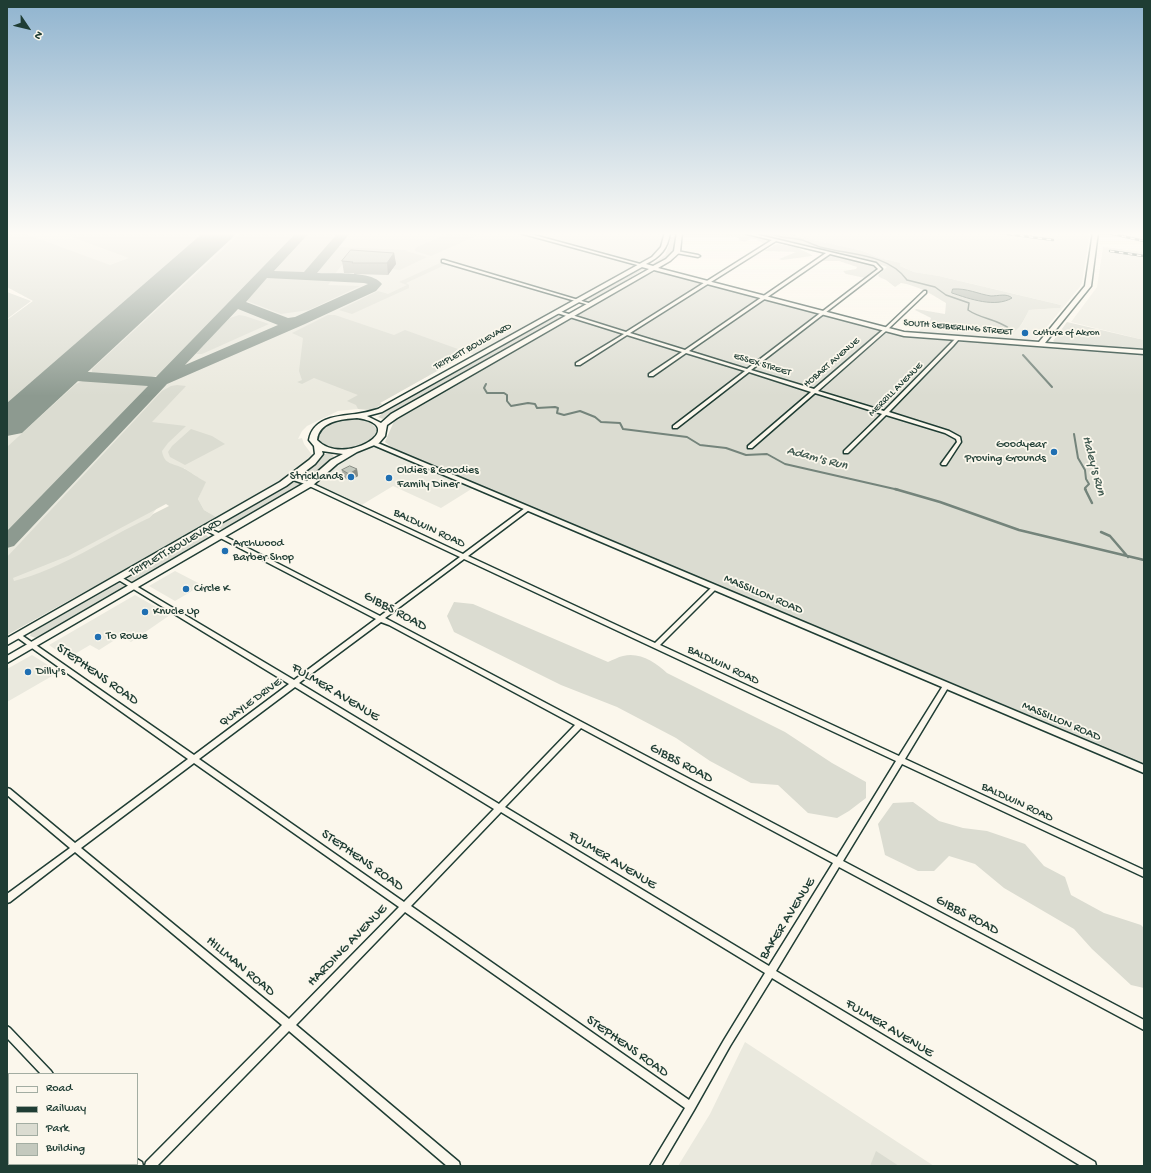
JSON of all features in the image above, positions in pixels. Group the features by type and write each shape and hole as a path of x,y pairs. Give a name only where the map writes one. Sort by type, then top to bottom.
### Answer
{"main road":[{"name":"TRIPLETT BOULEVARD","path":"7,642 274,490 292,478 312,462 319,454 318,445 313,440 313,435 320,425 336,418 380,411 603,287"},
{"name":"TRIPLETT BOULEVARD","path":"372,443 380,436 384,424 394,416 620,287"},
{"name":"SOUTH SEIBERLING STREET","path":"723,287 885,330 911,335 1144,352"},
{"path":"1040,345 1087,287"},
{"path":"356,416 373,420 379,424 382,429"},
{"path":"318,445 331,450 354,450 372,443"},
{"name":"TRIPLETT BOULEVARD","path":"7,660 309,484 334,462 354,450"}],"street":[{"path":"530,287 590,304"},
{"path":"578,364 702,287"},
{"path":"651,375 779,287"},
{"path":"675,427 857,287"},
{"name":"HOBART AVENUE","path":"750,447 885,330 925,292"},
{"name":"ESSEX STREET","path":"558,312 938,428 952,434 958,438 959,442 944,464"},
{"name":"MERRILL AVENUE","path":"846,452 952,346 957,339"},
{"name":"MASSILLON ROAD","path":"372,443 1144,769"},
{"name":"BALDWIN ROAD","path":"292,478 309,484 1144,874"},
{"name":"QUAYLE DRIVE","path":"7,899 527,509"},
{"name":"GIBBS ROAD","path":"206,528 381,619 579,726 839,862 1144,1025"},
{"name":"FULMER AVENUE","path":"118,578 1091,1166"},
{"path":"656,646 714,588"},
{"name":"STEPHENS ROAD","path":"18,636 691,1108"},
{"name":"BAKER AVENUE","path":"655,1166 691,1108 727,1043 770,972 946,686"},
{"name":"HARDING AVENUE","path":"150,1166 579,726"},
{"name":"HILLMAN ROAD","path":"7,791 289,1025 455,1166"},
{"path":"7,1031 47,1073"}],"shaded area":[{"path":"28,287 602,287 480,356 469,353 380,403 382,404 372,410 358,409 338,411 307,426 302,431 298,439 302,438 304,444 313,456 310,461 300,471 218,518 204,510 198,499 205,482 184,468 158,507 93,587 7,635 7,320 33,301"},
{"path":"984,287 1080,287 1037,339 1024,343 916,335 926,322 1011,333 1022,324 1029,310 1059,308 1061,305"},
{"path":"1097,287 1144,287 1144,340 1071,322"},
{"path":"953,289 968,290 991,296 1005,295 1012,298 998,302 982,302 952,293"},
{"path":"373,446 473,488 441,508 393,486 360,506 312,483 351,454"},
{"path":"175,571 202,585 175,601 149,586"},
{"path":"135,595 170,615 131,642 121,636 99,650 90,645 68,658 49,645"},
{"path":"32,655 59,672 7,702 7,669"},
{"path":"745,1042 934,1166 678,1166 710,1114"}],"green space":[{"path":"7,287 147,287 7,407 7,320 33,301"},
{"path":"182,287 248,287 165,374 151,377 97,374 92,372 92,369"},
{"path":"259,287 358,287 309,310 281,314 247,301"},
{"path":"403,287 409,287 352,314 339,310 378,291 388,294"},
{"path":"608,287 616,287 594,300 586,301 586,299"},
{"path":"623,287 717,287 903,336 1047,348 1144,354 1144,763 395,450 385,442 395,419"},
{"path":"916,287 984,287 1061,305 1060,308 1029,310 1020,327 1011,333 929,323 931,318 915,310 945,314 946,303"},
{"path":"7,292 31,301 7,319"},
{"path":"239,315 269,324 202,354 196,354 225,322 230,318"},
{"path":"328,315 335,315 394,335 405,330 469,353 380,403 382,404 372,410 358,409 356,405 347,401 358,395 314,378 302,384 297,382 302,380 299,371 303,338 292,333"},
{"path":"558,315 564,315 564,317 389,416 383,419 378,417 384,412"},
{"path":"1067,322 1144,340 1144,350 1057,344 1053,341"},
{"path":"92,379 143,383 148,384 150,387 7,537 7,447 76,384"},
{"path":"171,386 186,386 152,422 186,426 168,443 162,451 163,456 170,463 186,469 206,482 198,499 204,510 218,518 96,589 93,587 7,635 7,557 162,391","holes":["166,504 169,506 83,553 32,576 14,581 13,578 68,556"]},
{"path":"348,419 368,422 374,426 377,430 374,437 359,446 350,448 332,447 324,444 318,439 320,430 328,424"},
{"path":"191,429 212,436 225,444 185,465 170,457 168,452 172,446"},
{"path":"332,453 334,457 310,478 305,479 302,477 302,475 325,454"},
{"path":"292,482 298,482 300,485 223,530 218,528 217,526"},
{"path":"203,535 210,538 139,579 132,581 127,579"},
{"path":"119,583 124,585 123,588 40,636 36,638 30,636 31,633"},
{"path":"454,602 473,604 608,662 621,656 629,655 635,655 647,659 667,673 785,732 832,763 866,782 866,798 837,818 808,813 778,785 751,783 710,761 676,738 617,707 561,685 454,632 447,616"},
{"path":"913,802 939,821 963,828 987,831 1025,844 1044,866 1065,877 1071,895 1104,913 1141,925 1144,928 1144,988 1131,985 1092,949 1074,929 1004,888 975,864 949,856 934,871 918,871 885,855 878,824 893,803"},
{"path":"876,1151 899,1166 870,1166"}],"building":[{"path":"350,466 357,469 349,474 342,470"}],"waterway":[{"name":"Haley's Run","path":"934,287 946,295 969,303 968,310 973,313 1000,323 1010,329"},
{"name":"Haley's Run","path":"1023,355 1052,387"},
{"name":"Adam's Run","path":"486,384 484,388 487,393 504,393 507,395 507,401 511,406 528,403 535,404 537,408 555,407 558,408 557,413 564,415 580,411 595,417 601,422 620,423 623,429 687,437 700,445 726,448 746,455 767,454 785,464 896,489"},
{"name":"Haley's Run","path":"1074,434 1078,458 1085,470 1086,479 1089,484 1085,488 1086,490"},
{"name":"Adam's Run","path":"896,489 940,502 1019,530 1127,556"},
{"name":"Haley's Run","path":"1085,489 1092,503"},
{"name":"Haley's Run","path":"1101,532 1110,536 1127,556"},
{"name":"Adam's Run","path":"1127,556 1144,560"}],"taxiway":[{"path":"161,381 252,287"},
{"path":"269,316 287,322 298,321 372,287"},
{"path":"239,300 239,304 282,322"},
{"path":"161,381 300,321"},
{"path":"62,375 161,381"},
{"path":"7,542 161,381"}],"runway":[{"path":"7,424 161,287"}],"place":[{"name":"Culture of Akron","path":"1025,333"},
{"name":"Goodyear Proving Grounds","path":"1054,452"},
{"name":"Stricklands","path":"351,477"},
{"name":"Oldies & Goodies Family Diner","path":"389,478"},
{"name":"Archwood Barber Shop","path":"225,551"},
{"name":"Circle K","path":"186,589"},
{"name":"Knucle Up","path":"145,612"},
{"name":"To Rowe","path":"98,637"},
{"name":"Dilly's","path":"28,672"}]}
